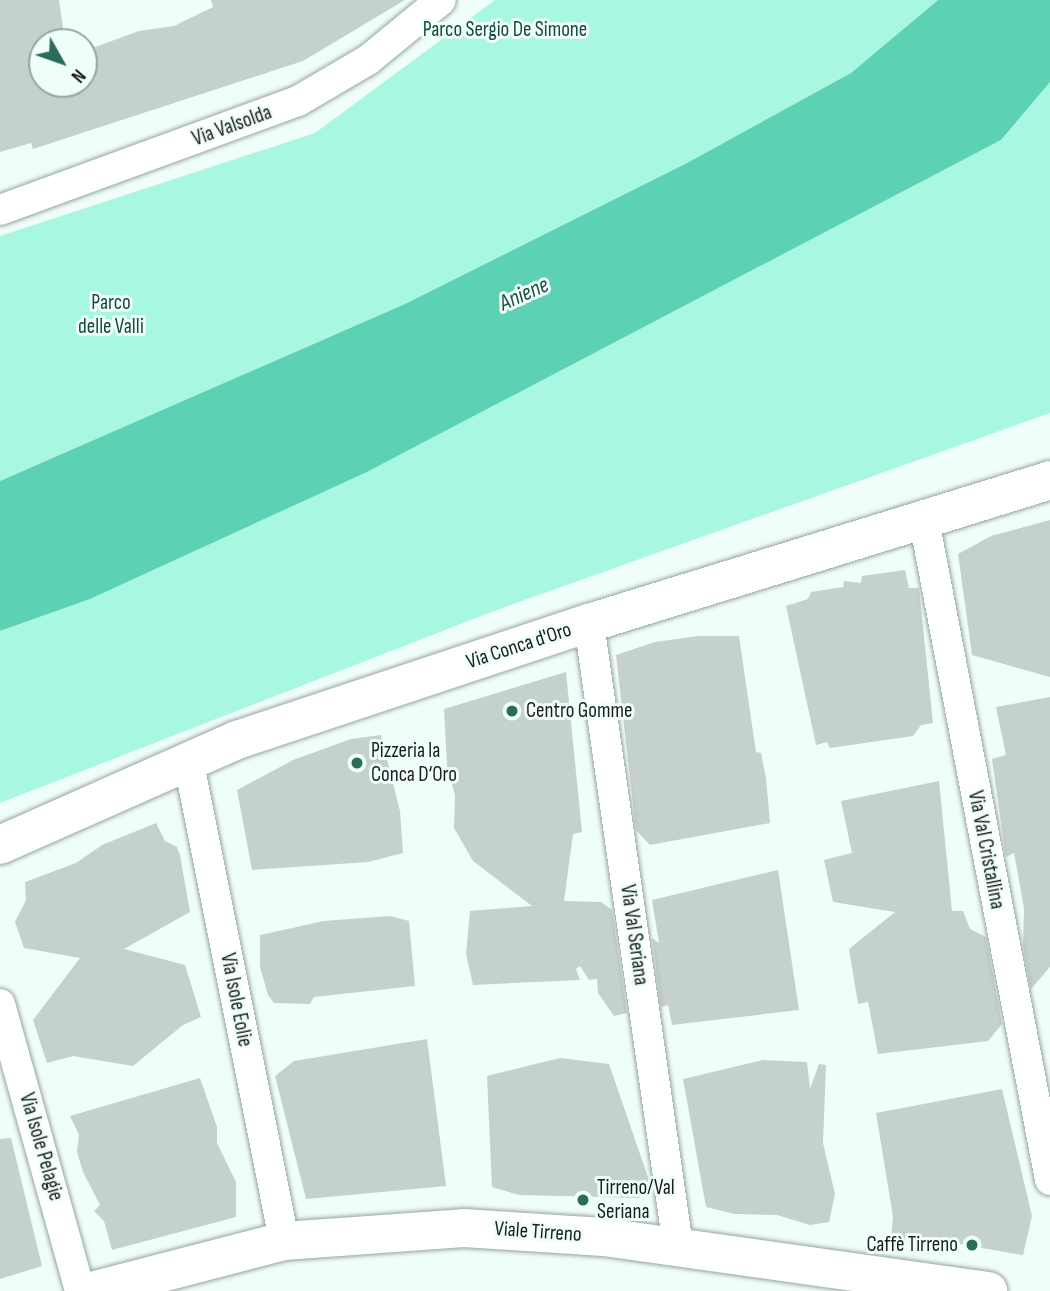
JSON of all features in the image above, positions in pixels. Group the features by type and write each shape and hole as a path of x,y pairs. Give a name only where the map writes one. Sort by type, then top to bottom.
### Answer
{"street":[{"name":"Via Valsolda","path":"0,210 272,113 323,89 398,38 441,0"},
{"name":"Via Conca d'Oro","path":"0,845 188,759 590,623 1050,480"},
{"name":"Via Val Cristallina","path":"924,520 1050,1180"},
{"name":"Via Val Seriana","path":"590,623 678,1247"},
{"name":"Via Isole Eolie","path":"188,759 284,1241"},
{"name":"Via Isole Pelagie","path":"0,1004 80,1291"},
{"name":"Viale Tirreno","path":"92,1291 284,1241 399,1229 476,1228 678,1247 988,1291"}],"green space":[{"name":"Parco delle Valli","path":"495,0 938,0 851,73 687,163 405,304 0,481 0,236 315,133"},
{"path":"1050,82 1050,413 494,611 0,803 0,631 90,599 367,472 1001,140"}],"water":[{"name":"Aniene","path":"938,0 1050,0 1050,82 1001,140 367,472 90,599 0,631 0,481 405,304 687,163 851,73"}],"building":[{"path":"0,0 59,0 63,28 28,28 28,98 98,98 98,46 139,31 174,26 213,7 211,0 405,0 303,61 33,149 31,143 0,152"},
{"path":"1050,520 1050,677 972,655 958,554 991,536"},
{"path":"905,570 909,588 919,588 933,723 921,725 913,736 830,748 827,742 816,745 786,606 808,599 811,592 843,587 844,581 861,583 862,576"},
{"path":"698,636 739,636 756,752 761,753 766,778 770,823 650,845 636,830 616,655 655,642"},
{"path":"566,672 582,832 573,834 564,901 601,902 612,910 627,1013 614,1016 598,993 597,979 589,980 580,966 576,969 580,980 473,985 466,954 470,911 532,906 473,861 454,828 455,795 447,766 444,709"},
{"path":"1050,697 1050,967 1031,989 1023,946 1024,908 1014,853 1006,857 992,759 1006,755 996,707"},
{"path":"381,735 400,811 403,853 368,862 252,870 237,790 293,760 351,739"},
{"path":"939,781 952,911 963,911 970,929 986,937 1002,1024 988,1041 878,1054 868,1002 858,1004 849,949 895,912 833,902 824,860 852,853 841,801"},
{"path":"156,823 165,841 177,847 190,912 124,949 185,965 201,1017 183,1025 133,1066 73,1056 47,1063 33,1020 80,958 24,948 15,922 26,900 25,882 76,863 102,845"},
{"path":"778,870 799,1010 672,1025 668,1005 661,1007 652,938 659,943 652,900"},
{"path":"390,916 409,921 415,986 314,997 310,1004 274,1003 268,995 260,967 260,935 324,921"},
{"path":"427,1039 446,1186 306,1199 275,1076 294,1061"},
{"path":"560,1058 609,1064 650,1183 639,1198 519,1195 492,1187 487,1076"},
{"path":"763,1060 807,1062 810,1089 819,1064 826,1065 823,1143 835,1194 829,1222 810,1225 777,1215 735,1214 706,1207 683,1079"},
{"path":"200,1078 217,1127 217,1143 236,1182 236,1217 112,1250 104,1221 94,1211 100,1205 83,1172 77,1152 79,1135 70,1116"},
{"path":"1002,1089 1032,1216 1023,1255 925,1238 916,1242 891,1238 893,1217 876,1113"},
{"path":"11,1138 42,1266 0,1279 0,1139"}],"place":[{"name":"Centro Gomme","path":"512,711"},
{"name":"Pizzeria la Conca D‘Oro","path":"357,763"},
{"name":"Tirreno/Val Seriana","path":"583,1200"},
{"name":"Caffè Tirreno","path":"972,1245"}],"park label":[{"name":"Parco Sergio De Simone","path":"505,30"}]}
